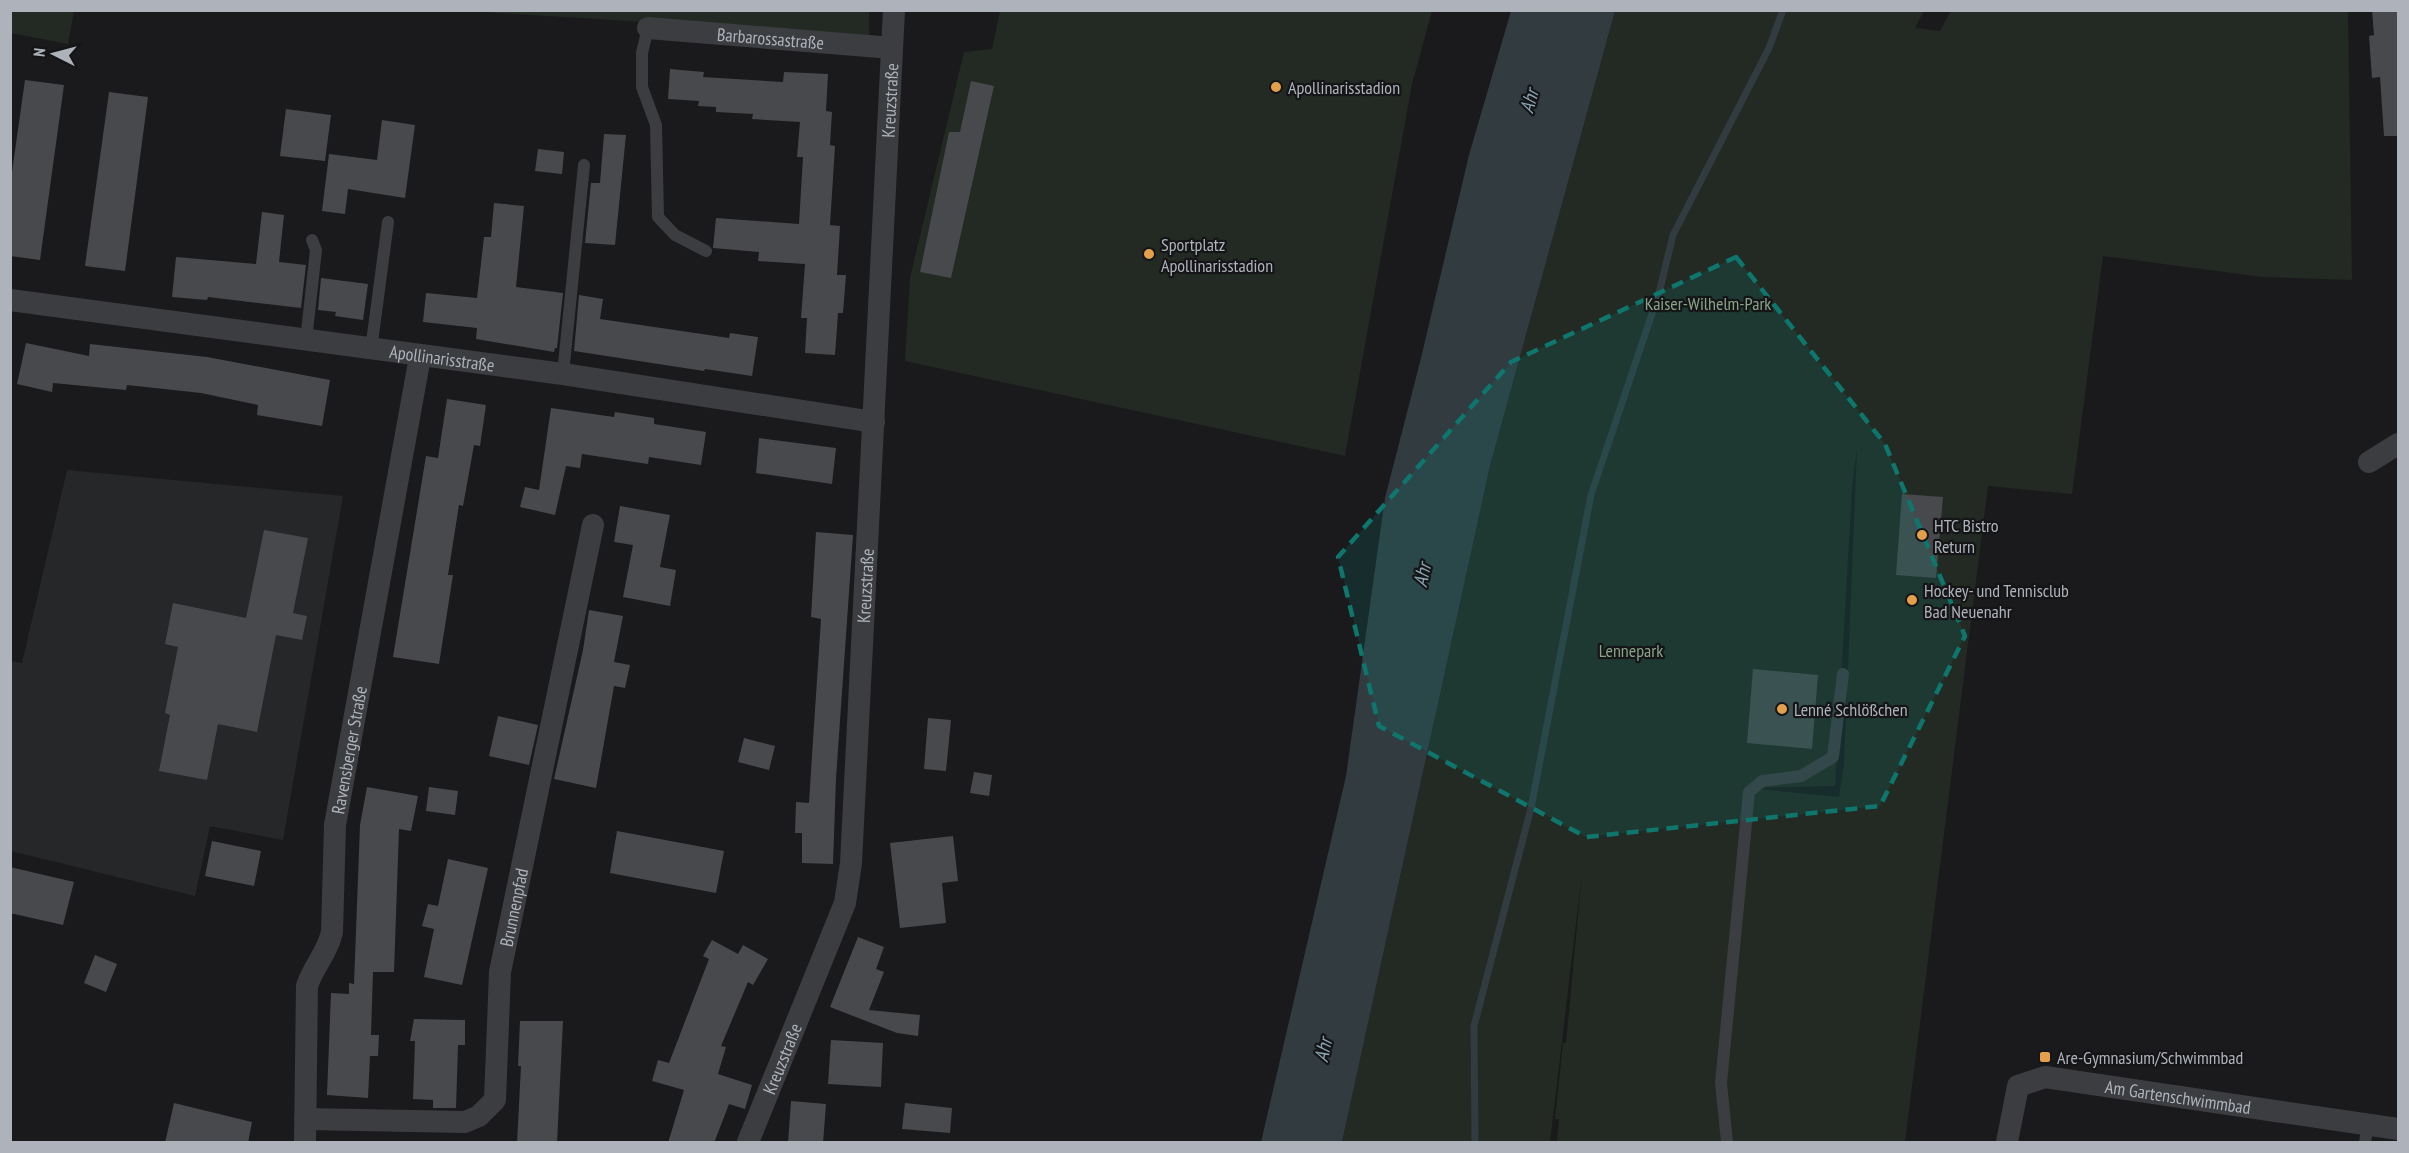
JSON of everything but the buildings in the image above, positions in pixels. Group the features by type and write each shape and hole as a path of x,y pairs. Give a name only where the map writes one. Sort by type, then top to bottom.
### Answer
{"street":[{"name":"Kreuzstraße","path":"748,1143 845,903 851,863 894,10"},
{"name":"Barbarossastraße","path":"648,28 892,48"},
{"name":"Apollinarisstraße","path":"10,300 420,357 563,374 874,423"},
{"name":"Ravensberger Straße","path":"304,1143 307,986 311,973 330,944 335,825 420,357"},
{"path":"2369,462 2398,444"},
{"name":"Brunnenpfad","path":"305,1119 465,1122 479,1116 495,1100 500,972 593,525"},
{"name":"Am Gartenschwimmbad","path":"2007,1143 2018,1086 2045,1077 2367,1134 2398,1129"}],"lane":[{"path":"648,28 642,53 642,87 656,125 658,217 675,235 706,251"},
{"path":"563,374 584,165"},
{"path":"371,350 388,222"},
{"path":"306,340 316,250 312,240"},
{"path":"1727,1143 1721,1083 1749,792 1762,781 1801,776 1833,757 1843,674"}],"highlighted area":[{"path":"1736,257 1885,444 1965,636 1880,806 1586,837 1379,726 1338,557 1511,362"}],"shaded area":[{"path":"67,470 343,496 283,840 210,826 195,896 11,851 11,661 22,663"}],"green space":[{"path":"10,11 74,11 68,44 11,33"},
{"path":"467,11 869,11 869,36"},
{"name":"Sportplatz Apollinarisstadion","path":"1000,11 1432,11 1412,84 1345,456 905,361 910,278 964,52 992,49"},
{"path":"1615,11 1924,11 1915,28 1940,31 1951,11 2348,11 2352,280 2262,277 2103,256 2072,494 1988,486 1905,1142 1557,1142 1559,1119 1555,1119 1563,1043 1566,1043 1582,873 1550,1142 1342,1142 1490,466","holes":["1857,449 1844,764 1839,797 1749,788 1835,786 1852,487"]}],"water":[{"name":"Ahr","path":"1511,11 1615,11 1490,466 1342,1142 1261,1142 1346,776 1385,498 1469,155"}],"waterway":[{"path":"1475,1142 1474,1026 1531,808 1591,495 1659,293 1673,235 1769,48 1783,10"}],"place":[{"name":"Apollinarisstadion","path":"1276,87"},
{"name":"Sportplatz Apollinarisstadion","path":"1149,254"},
{"name":"HTC Bistro Return","path":"1922,535"},
{"name":"Hockey- und Tennisclub Bad Neuenahr","path":"1912,600"},
{"name":"Lenné Schlößchen","path":"1782,709"},
{"name":"Are-Gymnasium/Schwimmbad","path":"2045,1057"}],"park label":[{"name":"Kaiser-Wilhelm-Park","path":"1708,303"},
{"name":"Lennepark","path":"1631,650"}]}
